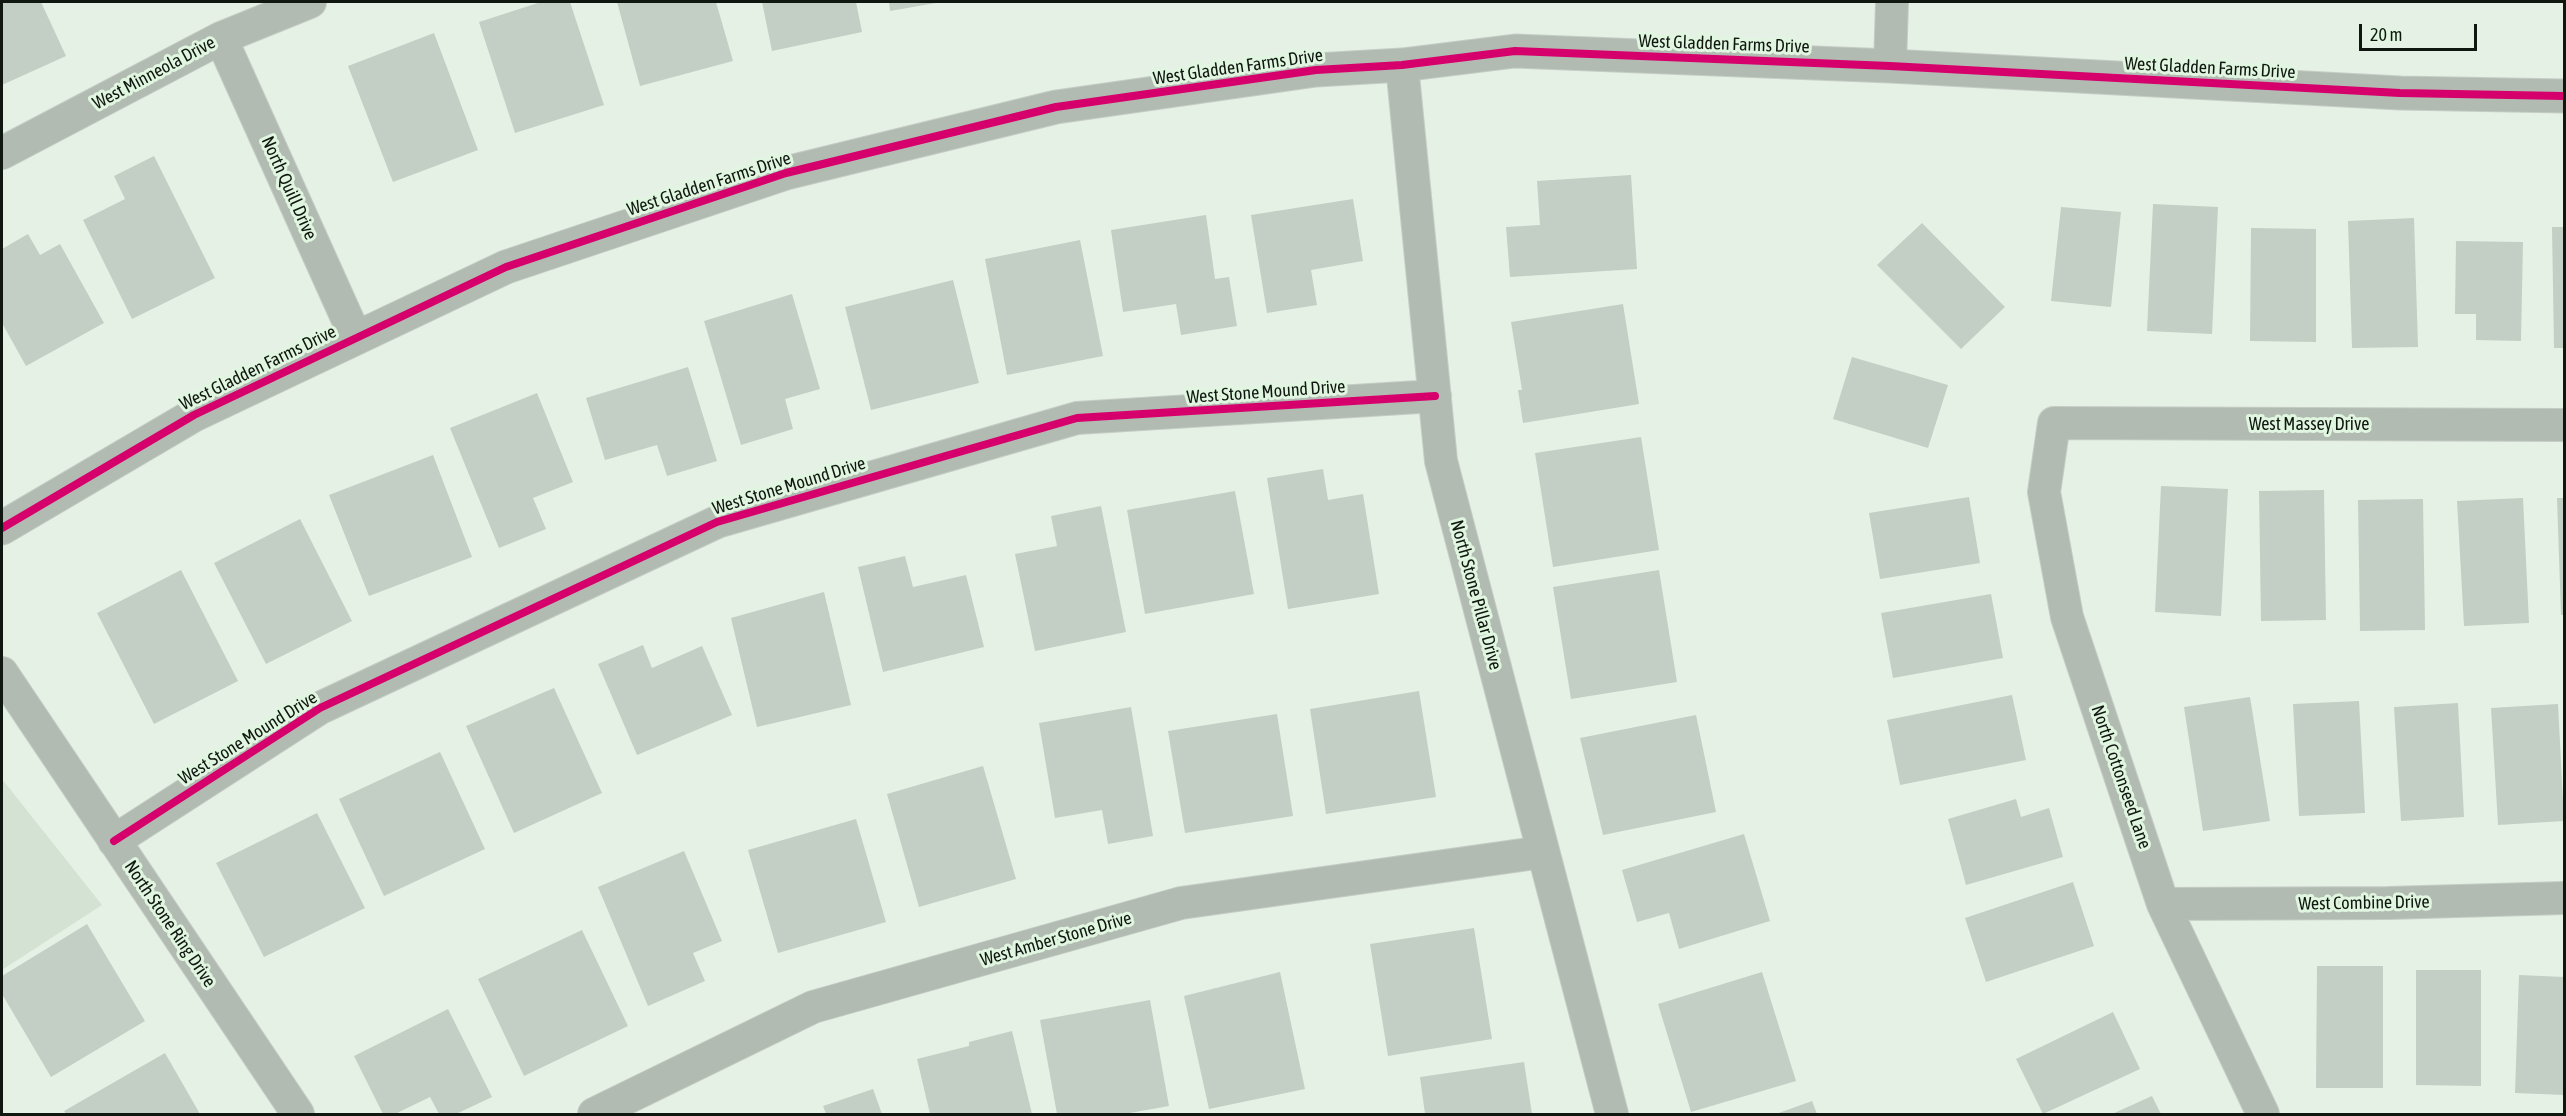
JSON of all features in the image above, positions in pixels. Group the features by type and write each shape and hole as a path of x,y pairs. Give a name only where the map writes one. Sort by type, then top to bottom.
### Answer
{"street":[{"name":"West Minneola Drive","path":"2,153 221,38 310,2"},
{"path":"1890,66 1893,2"},
{"name":"North Quill Drive","path":"221,38 356,338"},
{"name":"West Gladden Farms Drive","path":"2,528 194,415 506,267 786,173 1056,108 1316,70 1402,65 1515,51 1890,66 2400,93 2565,96"},
{"name":"North Stone Pillar Drive","path":"1402,65 1441,461 1612,1114"},
{"name":"West Stone Mound Drive","path":"114,841 320,708 717,522 1077,418 1435,396"},
{"name":"West Massey Drive","path":"2054,423 2565,425"},
{"name":"North Cottonseed Lane","path":"2054,423 2044,492 2067,617 2163,904 2262,1114"},
{"name":"North Stone Ring Drive","path":"2,673 298,1114"},
{"name":"West Amber Stone Drive","path":"594,1114 813,1007 1181,903 1543,852"},
{"name":"West Combine Drive","path":"2163,904 2388,903 2565,898"}],"green space":[{"path":"2,779 102,905 2,970"}],"building":[{"path":"2,2 41,2 66,56 2,85"},
{"path":"541,2 570,2 604,105 515,133 479,22"},
{"path":"617,2 716,2 733,61 640,86"},
{"path":"762,2 856,2 862,32 772,51"},
{"path":"889,2 936,2 936,3 890,11"},
{"path":"434,33 478,150 393,182 348,66"},
{"path":"154,156 215,278 132,319 83,220 125,199 114,176"},
{"path":"1631,175 1637,269 1510,277 1506,227 1540,225 1537,181"},
{"path":"1353,199 1363,261 1311,270 1317,305 1267,313 1251,215"},
{"path":"2153,204 2218,207 2212,334 2147,331"},
{"path":"2061,207 2121,212 2111,307 2051,301"},
{"path":"1206,215 1215,279 1229,277 1237,326 1181,335 1176,304 1123,312 1111,230"},
{"path":"2414,218 2418,347 2352,348 2348,221"},
{"path":"1922,223 2005,307 1961,349 1877,265"},
{"path":"2552,227 2564,227 2564,348 2554,348"},
{"path":"2251,228 2316,229 2316,342 2250,341"},
{"path":"28,234 40,255 60,244 104,323 26,366 2,323 2,249"},
{"path":"1080,240 1103,356 1007,375 985,259"},
{"path":"2456,241 2523,242 2521,341 2476,340 2476,314 2455,314"},
{"path":"953,280 979,383 871,410 845,307"},
{"path":"792,294 820,389 785,399 793,429 741,445 704,321"},
{"path":"1623,304 1639,404 1523,423 1518,390 1522,390 1511,322"},
{"path":"1852,357 1948,385 1928,448 1833,419"},
{"path":"688,367 717,461 667,476 657,445 605,460 586,398"},
{"path":"537,393 573,482 533,498 546,529 499,548 450,428"},
{"path":"1641,437 1659,550 1553,567 1535,453"},
{"path":"433,455 472,557 369,596 329,495"},
{"path":"1323,469 1328,500 1363,494 1379,594 1288,609 1267,478"},
{"path":"2161,486 2228,489 2221,616 2155,612"},
{"path":"2324,490 2326,620 2261,621 2259,491"},
{"path":"1235,491 1254,594 1145,614 1127,510"},
{"path":"1969,497 1980,563 1880,579 1869,513"},
{"path":"2523,498 2529,623 2464,626 2457,501"},
{"path":"2557,498 2564,498 2564,615 2561,615"},
{"path":"2423,499 2425,630 2360,631 2358,500"},
{"path":"1101,506 1126,632 1035,651 1015,554 1057,546 1051,516"},
{"path":"300,519 352,621 266,664 214,563"},
{"path":"905,556 913,587 966,575 984,647 883,672 858,567"},
{"path":"181,570 238,681 154,724 97,613"},
{"path":"1659,570 1677,682 1571,699 1553,587"},
{"path":"824,592 851,705 757,727 731,618"},
{"path":"1991,594 2003,658 1893,678 1881,613"},
{"path":"643,645 652,668 702,646 732,715 637,755 598,664"},
{"path":"554,688 602,793 514,833 466,726"},
{"path":"1419,691 1436,797 1326,814 1310,709"},
{"path":"2012,695 2026,760 1900,785 1887,720"},
{"path":"2250,697 2270,821 2203,831 2184,707"},
{"path":"2359,701 2365,813 2299,816 2293,704"},
{"path":"2458,703 2464,817 2401,821 2394,707"},
{"path":"2558,704 2564,821 2498,825 2491,708"},
{"path":"1131,707 1153,836 1108,844 1102,810 1055,818 1039,723"},
{"path":"1277,714 1293,816 1185,833 1168,731"},
{"path":"1696,715 1716,812 1603,835 1580,738"},
{"path":"440,752 485,849 384,896 339,799"},
{"path":"983,766 1016,879 919,907 887,794"},
{"path":"2016,799 2021,817 2049,808 2063,857 1966,885 1948,819"},
{"path":"317,813 365,908 264,957 216,863"},
{"path":"856,819 886,922 778,953 748,850"},
{"path":"1744,834 1770,921 1679,949 1669,913 1637,922 1622,870"},
{"path":"684,851 722,941 693,953 705,981 648,1006 598,887"},
{"path":"2073,882 2094,946 1986,982 1965,918"},
{"path":"87,924 145,1021 51,1077 2,994 2,976"},
{"path":"1474,928 1492,1039 1388,1056 1370,944"},
{"path":"582,930 628,1026 524,1076 478,979"},
{"path":"2317,966 2383,966 2383,1088 2316,1088"},
{"path":"2416,970 2481,970 2481,1086 2416,1085"},
{"path":"1280,972 1305,1089 1209,1109 1184,996"},
{"path":"1762,972 1796,1081 1691,1112 1658,1004"},
{"path":"2519,975 2564,977 2564,1095 2515,1093"},
{"path":"1150,1000 1169,1106 1124,1114 1057,1114 1040,1020"},
{"path":"448,1009 492,1097 456,1114 439,1114 430,1097 395,1114 383,1114 354,1056"},
{"path":"2113,1012 2140,1069 2043,1114 2016,1059"},
{"path":"1012,1031 1032,1114 930,1114 917,1059 969,1046 969,1042"},
{"path":"165,1053 200,1114 66,1114 64,1111"},
{"path":"1524,1062 1532,1114 1425,1114 1420,1077"},
{"path":"873,1089 882,1114 826,1114 823,1106"},
{"path":"2152,1096 2161,1114 2112,1114"},
{"path":"1812,1101 1817,1114 1776,1114"}],"cycle path":[{"path":"2,528 194,415 506,267 786,173 1056,107 1316,70 1402,65 1515,51 1890,66 2400,93 2564,96"},
{"path":"114,841 320,708 717,522 1077,418 1435,396"}]}
